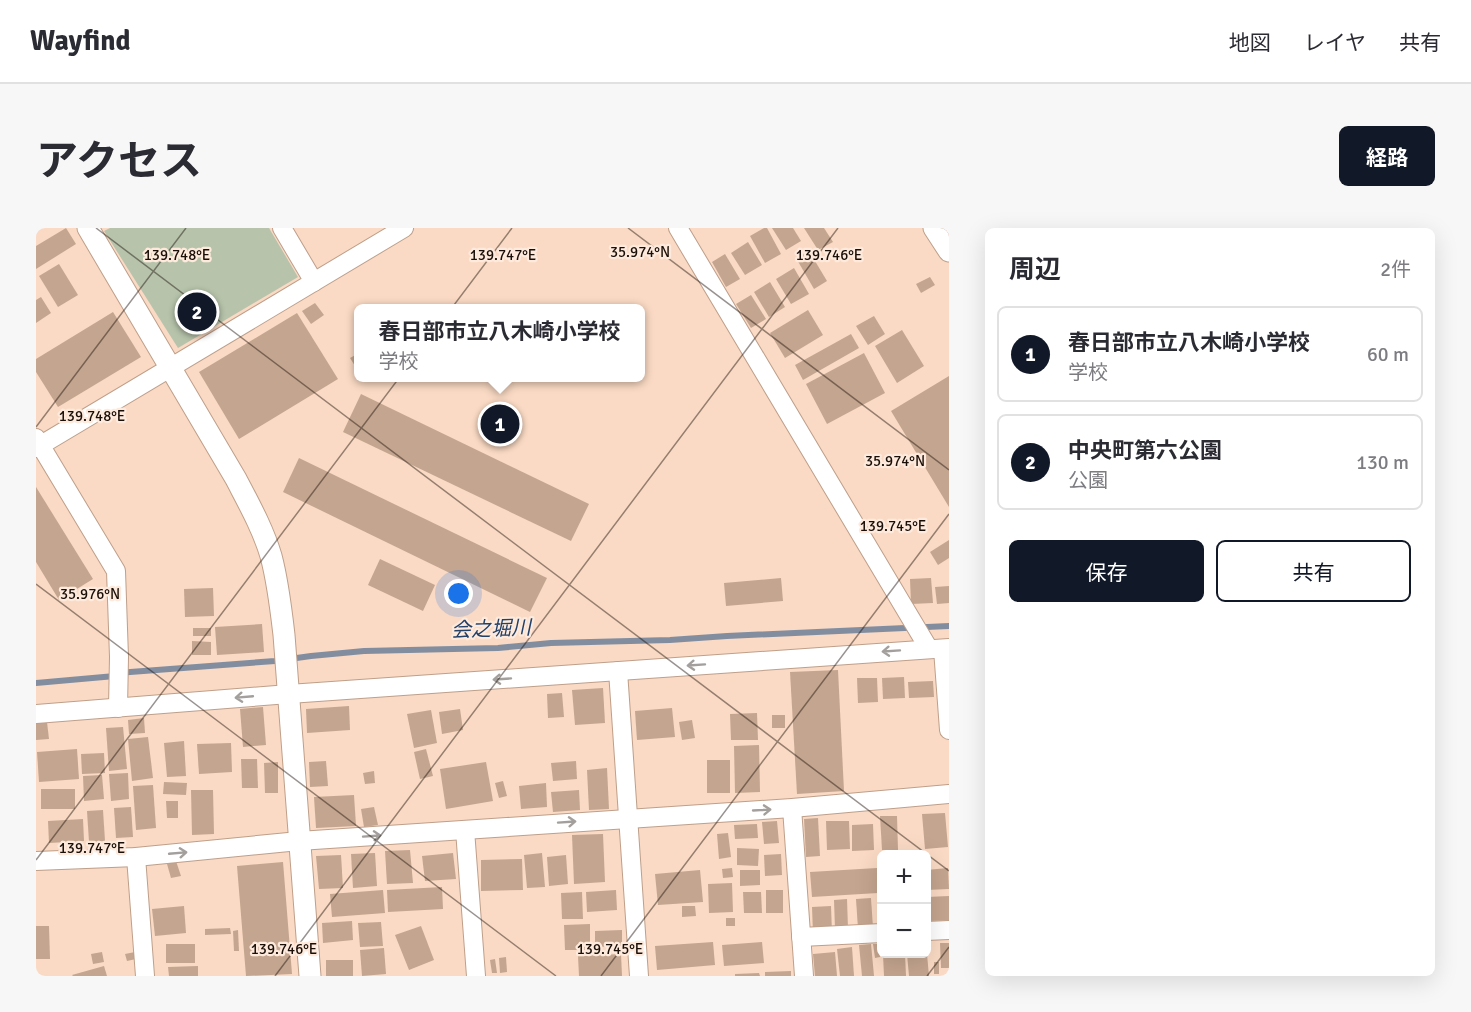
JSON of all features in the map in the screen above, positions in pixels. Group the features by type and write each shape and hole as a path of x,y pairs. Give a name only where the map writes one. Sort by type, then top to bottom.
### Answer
{"street":[{"path":"282,228 314,282"},
{"path":"118,701 116,571 38,444 171,368 404,228"},
{"path":"678,228 910,616 936,647 949,730"},
{"path":"90,229 236,479 271,555 284,635 310,976"},
{"path":"36,714 118,701 288,686 618,671 936,647"},
{"path":"618,671 639,976"},
{"path":"36,861 136,857 300,841 792,808 949,794"},
{"path":"792,808 804,976"},
{"path":"465,830 476,976"},
{"path":"136,857 145,976"},
{"path":"931,931 949,930"},
{"path":"801,937 877,933"}],"green space":[{"path":"110,228 269,228 298,277 178,348 104,231"}],"building":[{"path":"66,228 76,244 36,269 36,246"},
{"path":"767,228 781,254 765,263 750,236"},
{"path":"772,228 793,228 801,241 786,250"},
{"path":"804,228 824,228 833,242 818,250"},
{"path":"748,242 762,265 745,275 731,253"},
{"path":"809,251 827,281 814,289 796,258"},
{"path":"725,254 740,279 726,287 712,262"},
{"path":"59,264 78,295 58,307 39,276"},
{"path":"794,268 809,294 791,304 776,279"},
{"path":"930,277 935,285 921,293 916,284"},
{"path":"770,282 785,307 769,317 754,292"},
{"path":"751,295 766,319 751,328 736,304"},
{"path":"41,297 51,313 36,323 36,300"},
{"path":"315,303 324,315 311,324 302,311"},
{"path":"808,310 823,335 785,358 770,333"},
{"path":"113,312 141,357 58,407 36,372 36,359"},
{"path":"297,313 338,379 239,439 199,372"},
{"path":"874,316 885,334 868,345 856,326"},
{"path":"902,330 924,366 897,383 875,346"},
{"path":"851,334 859,348 803,380 795,365"},
{"path":"864,353 885,393 827,424 806,384"},
{"path":"949,376 949,507 891,411"},
{"path":"361,394 589,504 571,541 343,432"},
{"path":"299,458 547,578 530,612 283,492"},
{"path":"36,487 93,579 59,600 36,562"},
{"path":"949,540 949,558 938,565 930,552"},
{"path":"380,559 435,585 423,611 368,585"},
{"path":"781,578 783,601 726,606 724,583"},
{"path":"931,578 933,603 911,604 910,579"},
{"path":"949,586 949,603 937,604 935,587"},
{"path":"213,588 214,616 185,617 184,589"},
{"path":"262,624 264,652 217,655 215,627"},
{"path":"193,628 211,628 211,636 193,636"},
{"path":"192,641 211,642 211,655 192,655"},
{"path":"838,670 844,791 797,794 790,672"},
{"path":"904,677 905,698 883,699 882,678"},
{"path":"857,678 877,678 878,702 858,703"},
{"path":"933,681 934,697 909,698 908,682"},
{"path":"603,688 605,723 575,725 572,690"},
{"path":"562,693 564,717 548,718 547,694"},
{"path":"349,706 350,730 307,733 306,709"},
{"path":"263,707 266,745 243,747 240,709"},
{"path":"672,708 675,737 637,740 635,711"},
{"path":"460,709 463,730 442,734 439,712"},
{"path":"431,710 437,743 414,748 407,714"},
{"path":"757,713 758,740 731,740 730,714"},
{"path":"772,715 785,715 785,728 772,728"},
{"path":"144,718 145,733 129,734 128,720"},
{"path":"692,720 695,738 682,740 679,722"},
{"path":"36,722 47,722 49,739 36,740"},
{"path":"123,727 127,769 109,771 106,728"},
{"path":"148,737 153,778 132,781 128,739"},
{"path":"184,741 186,776 167,777 164,743"},
{"path":"231,743 232,772 199,774 197,744"},
{"path":"759,745 760,792 735,793 734,746"},
{"path":"77,749 79,779 39,782 37,752"},
{"path":"426,749 433,776 420,779 414,752"},
{"path":"104,753 105,773 82,774 81,754"},
{"path":"241,759 257,759 258,788 242,788"},
{"path":"707,760 730,760 730,793 707,793"},
{"path":"326,761 328,786 310,787 309,762"},
{"path":"576,761 577,779 553,781 551,763"},
{"path":"278,762 278,793 265,793 264,763"},
{"path":"486,762 493,801 446,809 440,769"},
{"path":"607,768 609,809 589,810 587,770"},
{"path":"374,771 375,783 365,784 363,773"},
{"path":"128,773 129,799 111,801 109,774"},
{"path":"102,775 104,799 84,801 83,776"},
{"path":"503,781 507,796 499,798 495,783"},
{"path":"164,782 187,783 186,795 163,794"},
{"path":"546,783 547,807 521,809 519,786"},
{"path":"153,785 156,828 136,830 133,786"},
{"path":"41,789 75,789 75,809 41,809"},
{"path":"191,790 213,790 214,834 192,835"},
{"path":"579,790 580,810 553,812 551,792"},
{"path":"354,795 356,826 316,828 314,797"},
{"path":"166,801 178,801 178,818 167,818"},
{"path":"131,807 133,837 116,838 114,808"},
{"path":"374,807 378,825 364,827 361,809"},
{"path":"103,810 105,841 89,842 87,811"},
{"path":"945,813 948,847 925,849 922,814"},
{"path":"880,816 897,816 898,850 882,850"},
{"path":"818,818 820,856 806,857 804,819"},
{"path":"83,819 84,841 49,843 48,821"},
{"path":"777,821 779,843 764,844 762,822"},
{"path":"826,821 849,821 850,849 827,850"},
{"path":"757,824 758,838 735,839 734,825"},
{"path":"873,824 874,850 852,851 852,825"},
{"path":"728,833 731,857 719,859 717,834"},
{"path":"603,834 605,882 574,884 572,835"},
{"path":"737,848 759,849 758,866 737,865"},
{"path":"410,850 413,883 387,884 385,851"},
{"path":"375,853 377,886 353,888 351,854"},
{"path":"453,853 456,879 425,881 422,856"},
{"path":"542,853 545,887 527,888 524,855"},
{"path":"781,854 782,875 765,876 764,855"},
{"path":"341,855 343,888 319,889 316,856"},
{"path":"566,855 568,884 549,886 547,857"},
{"path":"522,859 523,890 481,891 481,860"},
{"path":"176,861 181,876 171,878 167,864"},
{"path":"283,862 292,974 246,976 237,866"},
{"path":"732,868 733,877 723,878 722,869"},
{"path":"877,868 877,893 812,897 810,872"},
{"path":"948,868 949,889 931,890 931,870"},
{"path":"700,870 703,902 658,905 655,874"},
{"path":"740,870 760,870 760,885 740,886"},
{"path":"732,883 733,912 709,913 708,884"},
{"path":"442,887 443,909 388,912 387,890"},
{"path":"383,890 385,913 332,917 330,894"},
{"path":"616,890 617,910 587,912 586,892"},
{"path":"766,890 783,890 783,913 766,913"},
{"path":"582,892 583,919 562,919 561,893"},
{"path":"743,892 761,892 762,913 744,913"},
{"path":"949,896 949,920 931,921 931,897"},
{"path":"871,898 873,928 858,929 856,899"},
{"path":"847,899 848,929 835,929 834,900"},
{"path":"184,906 186,933 155,936 152,909"},
{"path":"682,906 695,906 696,916 682,917"},
{"path":"831,906 832,933 813,934 812,907"},
{"path":"726,918 735,918 735,926 726,926"},
{"path":"352,921 353,940 323,943 322,923"},
{"path":"381,922 383,946 360,947 358,923"},
{"path":"590,924 590,950 565,950 564,925"},
{"path":"36,926 49,926 50,959 36,959"},
{"path":"421,926 434,960 409,970 395,935"},
{"path":"230,928 231,934 205,935 205,929"},
{"path":"238,930 239,951 234,951 233,931"},
{"path":"622,930 622,946 595,947 595,931"},
{"path":"713,942 715,965 657,970 655,946"},
{"path":"762,942 764,963 724,966 722,945"},
{"path":"940,943 949,943 949,968 941,968"},
{"path":"166,944 195,944 195,963 166,963"},
{"path":"871,944 874,976 862,976 859,945"},
{"path":"873,944 877,944 877,958 875,958"},
{"path":"852,947 854,976 840,976 837,949"},
{"path":"384,948 386,974 362,976 360,950"},
{"path":"102,952 104,962 93,964 91,954"},
{"path":"135,952 136,959 127,961 125,954"},
{"path":"835,952 837,976 815,976 813,954"},
{"path":"621,954 622,976 579,976 578,956"},
{"path":"506,957 507,972 500,973 499,958"},
{"path":"883,958 905,958 906,976 884,976"},
{"path":"907,958 927,958 929,976 909,976"},
{"path":"495,959 497,973 492,973 490,960"},
{"path":"326,960 353,960 353,976 326,976"},
{"path":"934,962 939,962 939,974 934,974"},
{"path":"104,966 107,976 72,975"},
{"path":"198,966 198,976 169,976 168,967"},
{"path":"791,971 791,976 765,976 765,972"},
{"path":"759,973 760,976 735,976 735,974"}],"waterway":[{"name":"会之堀川","path":"36,683 115,676 117,673 275,661 364,651 498,648 551,643 670,640 949,626"}],"place":[{"name":"中央町第六公園","path":"197,312"},
{"name":"春日部市立八木崎小学校","path":"500,424"}]}
